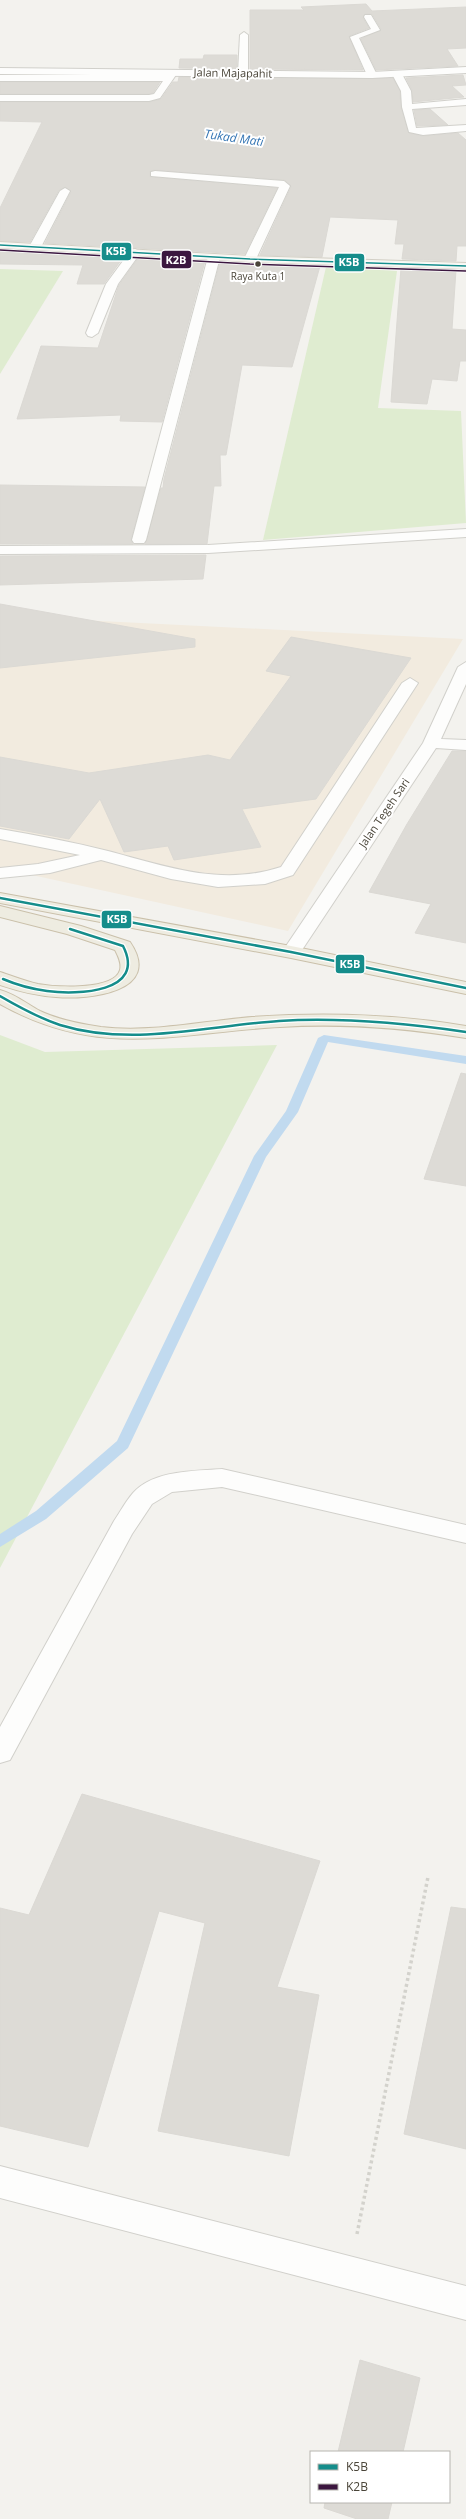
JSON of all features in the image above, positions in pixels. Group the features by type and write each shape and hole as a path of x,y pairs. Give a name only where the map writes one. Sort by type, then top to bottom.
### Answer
{"highway":[{"path":"0,898 291,952 466,988"},
{"path":"0,911 117,943 123,946 131,962 130,972 118,983 98,990 62,993 14,983 0,978"},
{"path":"0,996 65,1028 106,1034 152,1034 239,1023 326,1019 389,1023 466,1032"}],"main road":[{"path":"0,245 250,259 466,266"}],"street":[{"path":"368,17 376,30 354,37 372,75"},
{"path":"243,73 244,35"},
{"name":"Jalan Majapahit","path":"0,71 171,75 243,73 372,75 466,70"},
{"path":"397,74 406,91 406,107 410,127 414,131 466,128"},
{"path":"0,78 171,75"},
{"path":"0,98 149,98 157,96 171,75"},
{"path":"406,107 466,102"},
{"path":"155,174 284,184 285,186 250,259"},
{"path":"35,247 65,191"},
{"path":"92,333 112,284 135,252"},
{"path":"139,540 214,257"},
{"path":"0,550 208,550 466,533"},
{"name":"Jalan Tegeh Sari","path":"291,952 431,743 466,667"},
{"path":"0,834 100,854 212,882 258,880 287,871 410,683"},
{"path":"431,743 466,745"},
{"path":"0,873 34,872 67,865 100,854"},
{"path":"0,1752 123,1528 143,1498 164,1485 178,1481 222,1478 466,1534"},
{"path":"0,2182 349,2271 466,2303"}],"path":[{"path":"349,2271 428,1877"}],"shaded area":[{"path":"0,616 463,639 288,931 0,868"}],"green space":[{"path":"326,267 397,271 378,408 461,411 466,523 263,540"},
{"path":"0,269 63,271 0,374"},
{"path":"0,1035 45,1052 277,1045 0,1568"}],"building":[{"path":"366,4 372,11 466,7 466,48 447,49 458,66 376,70 361,39 381,29 372,14 365,14 363,18 369,28 349,36 363,70 250,69 250,10 304,10 301,7"},
{"path":"204,55 237,55 237,69 179,68 180,59 203,59"},
{"path":"463,75 466,85 452,86 464,97 413,102 412,90 406,78"},
{"path":"179,77 393,78 400,91 401,107 409,133 423,136 458,133 466,140 466,246 457,246 456,261 402,259 404,244 395,244 398,220 330,217 322,257 260,255 291,187 285,180 155,170 150,171 150,177 277,188 245,254 45,243 71,192 66,187 59,190 30,242 0,241 0,208 42,122 0,121 0,102 149,102 161,99 173,82 178,82"},
{"path":"0,82 160,82 153,93 149,94 0,94"},
{"path":"430,109 448,125 417,126 414,110"},
{"path":"0,250 124,256 104,284 77,284 83,265 0,264"},
{"path":"139,257 205,261 162,422 120,421 121,415 17,419 41,346 98,348 119,285"},
{"path":"220,262 320,266 292,367 242,365 226,455 220,455 221,486 214,486 207,544 145,544 161,488 163,488 164,479"},
{"path":"401,268 456,270 452,329 466,330 466,361 460,361 457,381 432,379 427,404 391,402"},
{"path":"0,485 145,487 131,540 133,544 0,544"},
{"path":"206,555 203,579 0,585 0,556"},
{"path":"0,604 195,639 195,647 0,668"},
{"path":"291,637 411,658 316,799 242,809 261,847 174,860 168,846 124,852 100,799 69,839 0,826 0,757 89,773 208,755 230,760 291,676 266,671"},
{"path":"452,751 466,751 466,943 415,933 431,904 369,892 407,824"},
{"path":"461,1073 466,1074 466,1186 424,1179"},
{"path":"82,1794 320,1861 277,1987 319,1995 289,2156 158,2131 205,1923 159,1911 88,2147 0,2126 0,1908 29,1915"},
{"path":"451,1907 466,1909 466,2149 404,2134"},
{"path":"360,2360 420,2378 403,2451 338,2451"},
{"path":"325,2503 392,2503 388,2519 357,2519 324,2508"}],"waterway":[{"path":"0,1541 41,1515 123,1444 260,1156 292,1112 324,1038 466,1060"}],"transit line":[{"name":"K5B","path":"0,245 250,259 466,266"},
{"name":"K2B","path":"0,250 250,264 466,271"},
{"name":"K5B","path":"0,898 291,952 466,988"},
{"name":"K5B","path":"3,979 19,985 57,992 98,989 111,985 122,979 128,971 129,960 123,946 70,929"},
{"name":"K5B","path":"0,996 33,1014 51,1021 69,1027 95,1032 147,1034 253,1023 303,1020 373,1021 466,1032"}],"place":[{"name":"Raya Kuta 1","path":"258,264"}],"water label":[{"name":"Tukad Mati","path":"234,138"}]}
